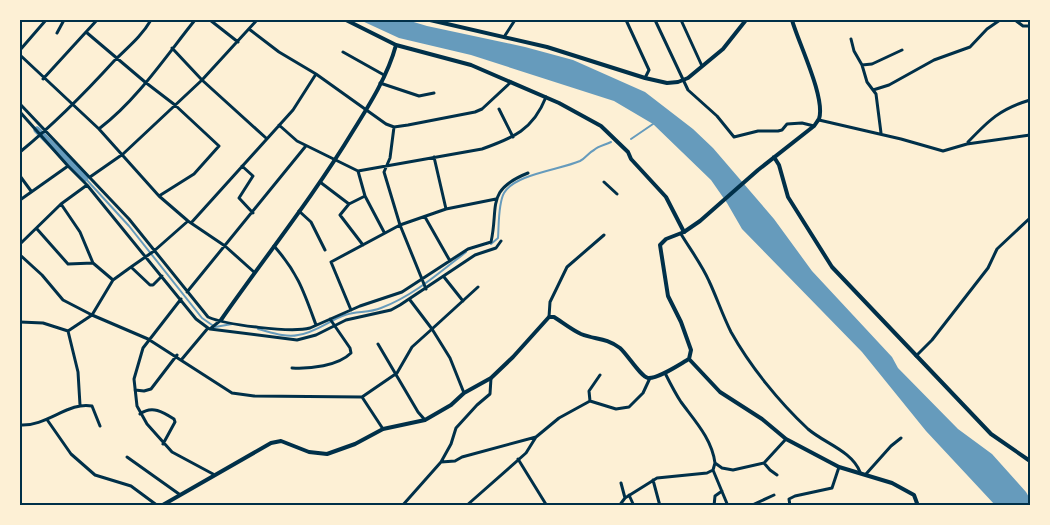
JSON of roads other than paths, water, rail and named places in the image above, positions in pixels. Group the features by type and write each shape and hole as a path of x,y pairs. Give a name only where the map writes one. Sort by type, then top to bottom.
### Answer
{"main road":[{"path":"346,20 396,45 471,65 546,98 601,126 610,133 666,197 682,233"},
{"path":"430,20 547,46 667,83 684,80 702,66 723,49 746,20"},
{"path":"160,506 271,443 280,441 309,452 327,454 355,444 383,429 425,420 451,405 464,393 491,378 549,317 554,316 581,334 600,337 612,343 628,356 644,377 650,378 689,359 691,350 681,322 668,297 660,245 666,239 682,233 700,221 819,120 820,109 813,78 792,20"},
{"path":"220,321 335,161 381,83 396,45"},
{"path":"774,157 779,165 788,197 823,254 844,280 991,434 1030,461"},
{"path":"689,359 720,392 762,419 786,439 839,467 892,483 914,495 918,506"}],"street":[{"path":"20,50 46,20"},
{"path":"57,33 64,20"},
{"path":"43,78 97,20"},
{"path":"20,152 73,106 135,42 151,20"},
{"path":"99,129 113,118 195,20"},
{"path":"210,20 237,42"},
{"path":"90,177 123,154 202,80 257,20"},
{"path":"504,37 515,20"},
{"path":"626,20 649,70 645,78"},
{"path":"655,20 688,90 717,116 734,137 758,130 778,131 787,124 802,123 814,126"},
{"path":"681,20 702,66"},
{"path":"873,90 889,85 934,60 970,47 987,29 1000,20"},
{"path":"1015,20 1023,26 1030,26"},
{"path":"249,29 279,52 316,74 381,122 394,126 482,110 511,82"},
{"path":"86,32 144,82 175,105 219,146 194,174 159,196"},
{"path":"851,39 867,82 876,94 881,134"},
{"path":"172,48 202,80 267,139"},
{"path":"862,64 872,64 902,50"},
{"path":"343,52 384,75"},
{"path":"20,55 99,129 159,196 190,222 225,246 254,272"},
{"path":"68,331 92,315 113,280 190,222 293,110 316,74"},
{"path":"381,83 418,96 435,93"},
{"path":"279,125 306,146 358,171 482,149 513,137 524,130 540,111 546,98"},
{"path":"967,144 991,118 1017,104 1030,100"},
{"path":"20,104 129,219 208,317 220,321 302,330 402,292 470,248 491,242 496,199 509,183 528,173"},
{"path":"499,108 513,137"},
{"path":"20,112 87,185 196,318 210,328 294,340 316,335 356,318 391,310 410,300 475,255 496,248 501,241"},
{"path":"819,120 943,151 967,144 1030,135"},
{"path":"394,126 390,158 384,172 400,225 426,289"},
{"path":"187,292 306,146"},
{"path":"434,157 446,209"},
{"path":"20,200 68,166"},
{"path":"242,166 253,176 239,198 253,213"},
{"path":"358,171 365,196 384,233"},
{"path":"20,176 31,191"},
{"path":"320,182 349,204"},
{"path":"604,182 617,194"},
{"path":"20,244 62,204 87,185"},
{"path":"363,245 340,215 349,204 365,196"},
{"path":"351,310 331,262 400,225 446,209 496,199"},
{"path":"62,204 80,232 93,264 113,280"},
{"path":"299,211 311,222 325,250"},
{"path":"425,217 450,261"},
{"path":"916,356 988,268 997,249 1030,218"},
{"path":"36,229 68,264 93,264"},
{"path":"682,233 709,281 718,308 759,372 809,429 839,448 856,463 860,472"},
{"path":"549,317 550,303 567,267 604,235"},
{"path":"274,246 288,262 301,283 316,326"},
{"path":"20,255 42,275 63,300 148,339 177,355 232,393 240,395 308,398 362,397 397,373 412,347 478,287"},
{"path":"131,267 150,285 162,276"},
{"path":"444,277 463,301"},
{"path":"181,299 148,339 138,361 134,379 135,390 140,414 163,444 172,452 213,474"},
{"path":"410,300 450,358 464,393"},
{"path":"292,368 305,369 340,361 350,356 350,348 330,319"},
{"path":"182,359 210,328 220,321"},
{"path":"20,322 43,323 68,331"},
{"path":"68,331 78,372 80,405"},
{"path":"378,344 425,420"},
{"path":"135,390 151,389 177,355"},
{"path":"668,370 665,373 714,454 713,470 728,506"},
{"path":"590,402 589,391 600,375"},
{"path":"402,506 441,462 452,444 456,428 490,394 491,378"},
{"path":"466,506 519,459 536,437 559,418 590,402 616,409 629,407 643,393 650,378"},
{"path":"362,397 383,429"},
{"path":"20,425 31,426 80,405 92,406 100,426"},
{"path":"140,414 147,409 153,409 174,419 175,422 163,444"},
{"path":"48,420 71,453 95,475 131,486 160,506"},
{"path":"441,462 455,461 462,457 536,437"},
{"path":"866,474 901,438"},
{"path":"715,463 722,468 732,470 764,463 786,439"},
{"path":"127,457 179,494"},
{"path":"519,459 547,506"},
{"path":"764,463 777,475"},
{"path":"790,506 789,500 795,496 832,488 839,467"},
{"path":"619,506 625,498 653,480 667,476 695,475 713,470"},
{"path":"653,480 660,506"},
{"path":"621,483 625,498"},
{"path":"714,506 715,496 722,491"},
{"path":"629,495 634,506"},
{"path":"750,506 774,495"}],"water":[{"path":"360,20 407,20 525,47 573,60 645,92 693,129 713,148 774,219 812,271 892,357 898,368 958,429 992,454 1026,492 1030,505 995,505 926,431 862,352 742,229 711,180 653,124 614,101 471,55 399,38"}],"waterway":[{"path":"631,139 653,124"},
{"path":"37,130 85,178"},
{"path":"491,244 498,238 501,203 504,193 510,187 527,177 580,161 598,147 611,142"},
{"path":"85,178 129,226 202,318 215,327 232,324"},
{"path":"258,329 293,336 310,332 345,315 381,308 415,291 466,252"}]}
